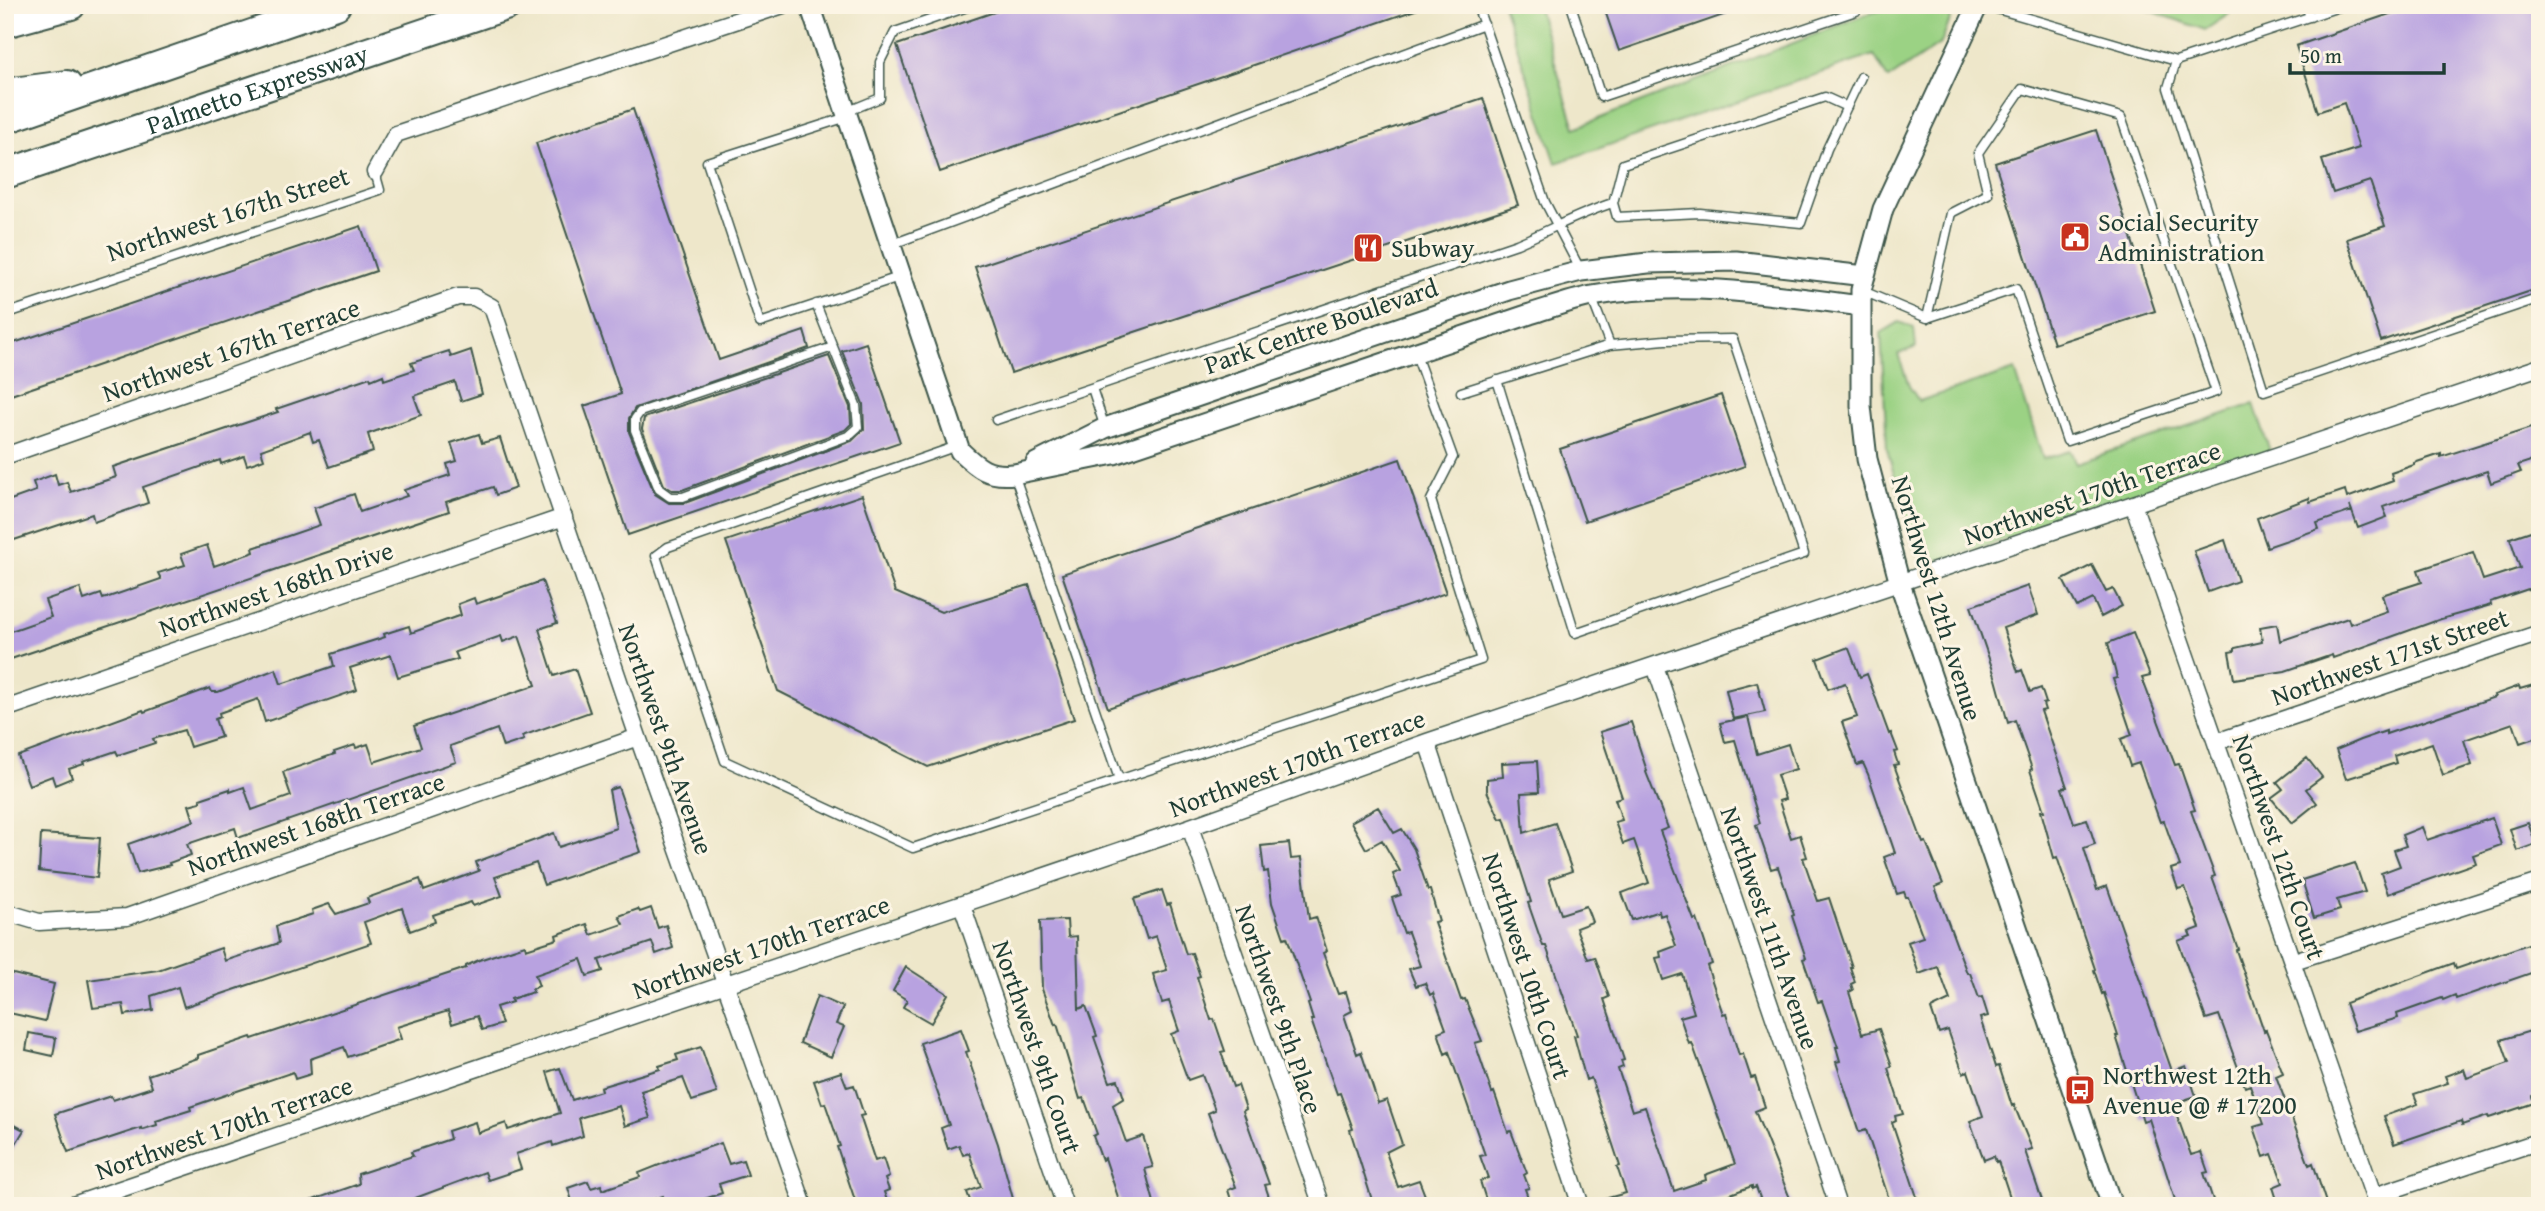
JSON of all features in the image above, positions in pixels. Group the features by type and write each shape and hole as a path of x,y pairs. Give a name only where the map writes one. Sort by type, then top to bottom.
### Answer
{"highway":[{"path":"5,23 71,5"},
{"name":"Palmetto Expressway","path":"5,119 336,5"},
{"name":"Palmetto Expressway","path":"5,174 508,5"},
{"path":"5,93 129,78"}],"street":[{"name":"Northwest 167th Street","path":"375,172 396,134 783,5"},
{"name":"Park Centre Boulevard","path":"810,5 958,446 979,469 1002,475 1014,474 1114,454 1415,352 1591,296 1633,291 1702,289 1773,294 1862,291"},
{"name":"Northwest 12th Avenue","path":"1980,5 1883,209 1862,291 1861,406 1867,459 1900,584 2112,1206"},
{"name":"Park Centre Boulevard","path":"1014,474 1105,428 1509,290 1581,271 1648,263 1736,261 1862,291"},
{"path":"1581,271 1591,296"},
{"name":"Northwest 167th Terrace","path":"5,456 458,297 474,297"},
{"name":"Northwest 9th Avenue","path":"474,297 492,307 638,737 804,1206"},
{"path":"1405,325 1415,352"},
{"name":"Northwest 170th Terrace","path":"71,1206 1190,827 1427,742 2540,367"},
{"path":"1105,428 1114,454"},
{"name":"Northwest 12th Court","path":"2133,504 2376,1201"},
{"name":"Northwest 168th Drive","path":"5,709 564,517"},
{"name":"Northwest 171st Street","path":"2216,742 2540,633"},
{"name":"Northwest 11th Avenue","path":"1655,666 1838,1206"},
{"name":"Northwest 168th Terrace","path":"5,912 39,922 127,917 638,737"},
{"name":"Northwest 10th Court","path":"1427,742 1581,1206"},
{"name":"Northwest 9th Place","path":"1190,827 1322,1206"},
{"path":"2294,961 2540,882"},
{"name":"Northwest 9th Court","path":"962,905 1065,1206"},
{"path":"2376,1201 2540,1141"}],"lane":[{"path":"900,276 760,323 707,162 846,114 880,98 880,62 895,32 974,5"},
{"path":"1477,5 1545,202 1581,271"},
{"path":"1571,5 1601,97 1856,11 1854,5"},
{"path":"1980,5 2176,61 2345,5"},
{"path":"2306,5 2310,17"},
{"path":"889,246 1484,24"},
{"path":"2176,61 2168,88 2264,391 2540,298"},
{"path":"1847,107 1825,97 1622,164 1614,202 1617,217 1700,213 1801,223 1827,149 1847,107 1861,77"},
{"path":"1862,291 1927,318 2016,289 2067,441 2216,391 2121,117 2022,89 1978,153 1988,194 1951,213 1927,318"},
{"name":"Northwest 167th Street","path":"5,314 380,190 375,172"},
{"path":"996,420 1517,244 1614,202"},
{"path":"1591,296 1610,345"},
{"path":"816,304 856,405 858,427 848,436 683,497 670,497 659,489 635,430 635,419 640,412 833,347"},
{"path":"1461,392 1497,380 1610,345 1665,340 1733,339 1804,554 1575,633 1497,380"},
{"path":"958,446 668,547 656,556 725,761 913,848 1481,660 1431,500 1453,457 1415,352"},
{"path":"1092,388 1105,428"},
{"path":"1014,474 1119,779"}],"green space":[{"path":"1503,5 1537,5 1575,128 1888,8 1887,5 1956,5 1941,43 1888,79 1874,55 1556,163"},
{"path":"2134,5 2229,5 2229,14 2205,30"},
{"path":"1899,322 1914,328 1916,347 1898,354 1909,386 1919,401 2015,370 2043,459 2070,451 2076,463 2254,404 2270,451 1945,560 1934,560 1916,554 1887,449 1881,333"}],"building":[{"path":"1015,5 1421,5 1421,8 940,172 897,45"},
{"path":"1603,5 1743,5 1744,8 1619,51"},
{"path":"2416,5 2540,5 2540,288 2381,341 2347,239 2385,226 2370,181 2333,193 2322,160 2359,148 2344,103 2318,112 2296,46"},
{"path":"1483,98 1518,205 1011,373 975,267"},
{"path":"633,109 719,360 804,331 809,348 635,408 629,418 629,432 655,494 669,503 685,503 852,441 864,429 863,404 842,351 866,343 900,442 628,535 584,406 621,394 536,143"},
{"name":"Social Security Administration","path":"2096,130 2155,311 2054,344 1995,163"},
{"path":"361,226 376,271 5,397 5,346"},
{"path":"471,350 482,394 461,401 455,382 414,396 421,415 368,434 373,452 329,467 319,440 313,442 310,432 261,450 264,459 247,465 244,456 221,464 220,460 143,487 148,503 94,522 92,514 5,543 5,502 36,491 33,482 55,474 58,485 67,482 71,492 116,477 113,467 278,412 276,409 370,377 371,380 383,375 384,380 414,370 411,363 449,351 451,357"},
{"path":"829,356 850,407 851,424 845,430 682,490 672,490 664,485 642,429 644,418"},
{"path":"1721,395 1745,466 1585,521 1560,449"},
{"path":"2540,425 2540,458 2518,465 2521,472 2491,483 2487,471 2450,483 2383,507 2387,517 2358,528 2352,511 2317,523 2319,529 2267,547 2257,518 2309,498 2310,502 2345,490 2347,498 2393,481 2391,473 2414,463"},
{"path":"479,434 482,443 500,438 516,488 496,495 493,487 446,502 449,511 5,661 5,633 51,617 45,600 80,588 84,600 101,594 103,599 161,579 158,573 185,565 181,554 207,545 214,566 254,552 253,548 320,525 314,508 354,494 360,512 407,496 404,490 450,475 447,464 457,461 451,443"},
{"path":"1400,459 1446,593 1108,708 1062,574"},
{"path":"862,495 895,592 941,612 1029,585 1074,719 928,767 778,691 726,541"},
{"path":"2540,528 2540,585 2490,602 2491,605 2441,619 2333,658 2332,655 2285,671 2234,679 2229,652 2262,642 2260,627 2277,624 2280,641 2348,618 2350,624 2387,611 2382,595 2422,582 2418,570 2473,552 2483,580 2520,568 2510,538"},
{"path":"2225,540 2238,581 2208,592 2194,551"},
{"path":"2092,565 2106,592 2113,589 2122,606 2101,617 2093,599 2077,607 2063,580"},
{"path":"542,581 557,623 539,629 554,676 575,669 590,712 522,736 524,740 503,747 497,729 450,746 456,762 238,838 235,828 187,844 191,855 169,863 170,865 138,873 128,844 194,821 189,805 230,789 230,792 244,787 252,810 291,796 283,772 355,745 356,748 368,744 374,762 421,747 414,726 536,685 519,636 503,642 501,636 455,652 458,659 398,677 391,655 350,668 357,690 265,722 258,699 219,713 220,717 215,719 221,737 190,747 184,730 153,739 155,743 118,755 116,751 83,762 84,764 69,769 72,778 55,785 52,776 29,785 18,756 143,710 144,712 210,688 212,692 218,692 276,669 281,684 334,666 331,654 385,637 384,634 409,626 411,633 461,615 458,604 474,598 476,604"},
{"path":"2028,586 2038,615 2003,628 2018,672 2022,670 2030,692 2041,688 2046,703 2043,704 2045,710 2041,711 2067,787 2062,788 2074,823 2087,819 2095,844 2084,848 2097,890 2107,886 2172,1071 2186,1066 2196,1096 2178,1102 2180,1109 2175,1110 2191,1155 2201,1152 2208,1172 2204,1173 2215,1206 2177,1206 2149,1119 2143,1121 2104,993 2102,994 2057,857 2054,858 2041,811 2044,811 2030,770 2032,769 2015,720 2008,723 1971,606"},
{"path":"2133,633 2150,676 2142,678 2175,765 2179,764 2195,810 2191,811 2215,876 2212,877 2238,949 2236,950 2264,1031 2266,1030 2283,1073 2276,1076 2309,1165 2313,1163 2327,1206 2279,1206 2273,1187 2283,1183 2272,1154 2264,1157 2254,1127 2264,1124 2250,1085 2245,1087 2219,1015 2206,1019 2178,941 2191,936 2189,932 2200,928 2185,887 2178,889 2171,869 2180,866 2164,821 2160,822 2139,763 2130,766 2121,739 2132,735 2113,679 2117,678 2108,643"},
{"path":"1849,649 1860,677 1867,674 1898,751 1894,752 1898,764 1894,765 1923,843 1926,842 1943,884 1935,887 1967,973 1970,973 1979,998 1982,997 1988,1016 1980,1018 1996,1067 1999,1066 2012,1106 2014,1105 2032,1149 2025,1151 2044,1206 2013,1206 1998,1161 1996,1162 1994,1156 1984,1160 1970,1121 1983,1116 1968,1071 1963,1073 1948,1030 1939,1033 1931,1009 1950,1000 1938,967 1919,974 1908,942 1923,937 1908,897 1904,892 1897,894 1884,857 1895,853 1868,774 1863,763 1857,765 1842,722 1857,717 1845,683 1828,689 1817,659"},
{"path":"1757,682 1765,712 1733,719 1726,690"},
{"path":"2540,683 2540,736 2520,743 2513,723 2464,740 2472,765 2443,775 2432,743 2394,756 2396,763 2346,779 2336,750 2386,731 2386,734 2495,697 2494,695 2519,686 2520,689"},
{"path":"1748,717 1757,754 1788,744 1796,769 1777,775 1785,799 1779,801 1791,838 1800,835 1807,857 1803,858 1818,901 1829,898 1852,967 1855,982 1851,984 1853,990 1849,992 1862,1034 1879,1029 1892,1066 1888,1068 1903,1114 1895,1116 1896,1120 1892,1122 1917,1197 1891,1205 1866,1130 1859,1132 1836,1062 1840,1061 1838,1047 1822,1001 1818,1002 1803,959 1806,958 1778,867 1771,869 1756,825 1760,823 1735,740 1725,742 1720,723"},
{"path":"1631,722 1646,772 1668,828 1660,831 1694,920 1697,919 1712,964 1707,966 1723,1014 1726,1013 1739,1055 1743,1054 1751,1078 1755,1077 1765,1107 1755,1111 1793,1206 1763,1206 1756,1187 1752,1189 1752,1186 1698,1206 1598,1206 1597,1201 1626,1193 1617,1167 1620,1166 1591,1078 1586,1080 1574,1036 1577,1035 1528,903 1531,902 1504,818 1500,819 1487,791 1487,779 1503,777 1502,763 1537,761 1539,792 1521,793 1524,833 1555,823 1572,871 1549,879 1561,914 1586,906 1592,922 1576,928 1588,959 1595,957 1609,997 1604,999 1624,1060 1621,1061 1623,1067 1618,1069 1632,1111 1645,1107 1674,1191 1706,1180 1705,1175 1735,1164 1692,1043 1689,1044 1680,1017 1694,1013 1682,974 1663,980 1656,958 1661,957 1660,952 1676,946 1665,914 1660,916 1659,911 1632,920 1622,893 1649,883 1634,840 1623,844 1615,822 1622,820 1615,799 1622,797 1600,732"},
{"path":"2307,758 2322,777 2306,789 2317,803 2292,823 2271,798 2283,789 2277,782"},
{"path":"618,787 641,852 544,885 536,863 495,877 502,896 473,906 471,902 433,915 435,922 410,931 402,908 364,922 371,943 184,1007 178,987 151,996 153,1010 125,1015 123,1004 93,1008 88,980 158,970 221,948 225,961 279,943 276,926 313,914 312,910 329,904 336,914 369,903 367,898 420,879 424,891 479,871 476,862 554,833 559,847 616,828 609,790"},
{"path":"1378,807 1394,833 1402,829 1414,849 1430,890 1439,921 1434,922 1461,1000 1465,999 1482,1041 1475,1043 1492,1093 1494,1092 1508,1132 1511,1131 1527,1173 1524,1175 1529,1188 1525,1189 1531,1206 1488,1206 1480,1181 1488,1178 1480,1156 1485,1155 1449,1052 1445,1054 1438,1032 1446,1029 1433,993 1430,995 1425,983 1416,986 1409,969 1420,966 1408,932 1404,933 1392,898 1401,895 1393,874 1400,871 1382,840 1366,849 1351,822"},
{"path":"2492,818 2501,845 2473,855 2476,863 2388,894 2381,873 2400,866 2394,850 2406,846 2402,835 2422,827 2427,840"},
{"path":"2528,823 2536,844 2517,851 2510,829"},
{"path":"41,834 100,838 97,878 39,871"},
{"path":"1289,843 1291,859 1301,858 1309,919 1316,917 1327,951 1323,953 1338,994 1346,992 1352,1011 1344,1015 1357,1054 1361,1052 1378,1103 1387,1100 1402,1144 1386,1152 1398,1187 1419,1180 1429,1206 1378,1206 1375,1199 1372,1200 1350,1130 1353,1129 1340,1093 1337,1094 1311,1020 1310,1003 1272,903 1268,871 1264,872 1261,846"},
{"path":"2355,863 2365,892 2337,900 2340,910 2314,918 2302,880"},
{"path":"1162,890 1167,905 1170,904 1186,954 1192,953 1211,1020 1214,1019 1225,1051 1221,1052 1233,1087 1238,1085 1246,1109 1243,1111 1269,1184 1265,1185 1270,1200 1255,1206 1233,1206 1228,1190 1236,1187 1208,1113 1215,1110 1202,1075 1188,1080 1171,1034 1179,1031 1169,1001 1162,1003 1153,974 1167,970 1156,936 1147,939 1134,899"},
{"path":"651,908 658,928 666,925 673,948 656,954 652,942 599,960 603,971 587,976 581,959 535,975 539,986 532,989 533,992 496,1007 502,1024 482,1030 477,1016 452,1024 448,1011 397,1027 401,1039 348,1057 344,1047 310,1059 311,1074 295,1079 293,1072 190,1107 191,1110 156,1121 157,1125 68,1152 55,1114 111,1096 113,1100 152,1087 148,1075 251,1037 252,1039 466,968 479,960 525,945 526,949 557,939 556,935 587,924 591,935 623,924 619,916 638,909 640,912"},
{"path":"1067,920 1068,937 1077,936 1079,1009 1086,1006 1110,1082 1118,1080 1124,1098 1113,1105 1126,1142 1143,1136 1153,1167 1145,1169 1155,1206 1121,1206 1105,1158 1102,1160 1093,1136 1097,1134 1084,1098 1080,1099 1057,1024 1055,1025 1042,989 1040,921"},
{"path":"2531,943 2540,970 2456,999 2455,995 2443,1000 2442,998 2397,1014 2398,1018 2355,1031 2345,1003 2454,963 2456,969"},
{"path":"906,967 948,994 931,1023 903,1007 907,1000 893,991"},
{"path":"5,972 54,984 45,1021 5,1012"},
{"path":"817,996 843,1007 836,1024 844,1027 831,1057 800,1043"},
{"path":"2540,1028 2540,1093 2532,1096 2534,1103 2462,1125 2461,1121 2394,1144 2384,1116 2418,1104 2414,1094 2448,1083 2445,1076 2464,1069 2467,1078 2509,1063 2501,1040"},
{"path":"961,1029 1015,1206 972,1206 967,1192 981,1187 969,1153 963,1155 959,1145 948,1149 941,1128 949,1125 920,1043"},
{"path":"29,1033 56,1038 53,1056 26,1050"},
{"path":"701,1047 717,1093 692,1101 683,1078 641,1091 650,1118 625,1126 619,1106 579,1118 583,1136 553,1146 552,1142 516,1154 521,1169 488,1180 485,1172 394,1206 305,1206 304,1203 359,1184 358,1174 413,1156 411,1152 450,1139 448,1131 475,1122 478,1133 506,1123 508,1130 560,1113 547,1072 560,1068 572,1100 601,1091 600,1087 660,1069 659,1066 678,1060 676,1055"},
{"path":"841,1072 847,1087 854,1085 864,1115 860,1116 875,1161 883,1158 889,1177 885,1179 889,1190 884,1192 889,1206 857,1206 837,1147 840,1146 814,1081"},
{"path":"5,1120 24,1130 5,1162"},
{"path":"721,1143 729,1164 743,1160 748,1175 719,1184 722,1193 684,1206 667,1206 663,1196 634,1206 564,1204 572,1201 568,1188 588,1181 591,1188 601,1185 602,1190 640,1177 639,1173 682,1156"}],"place":[{"name":"Social Security Administration","path":"2075,237"},
{"name":"Subway","path":"1368,248"},
{"name":"Northwest 12th Avenue @ # 17200","path":"2080,1090"}]}
